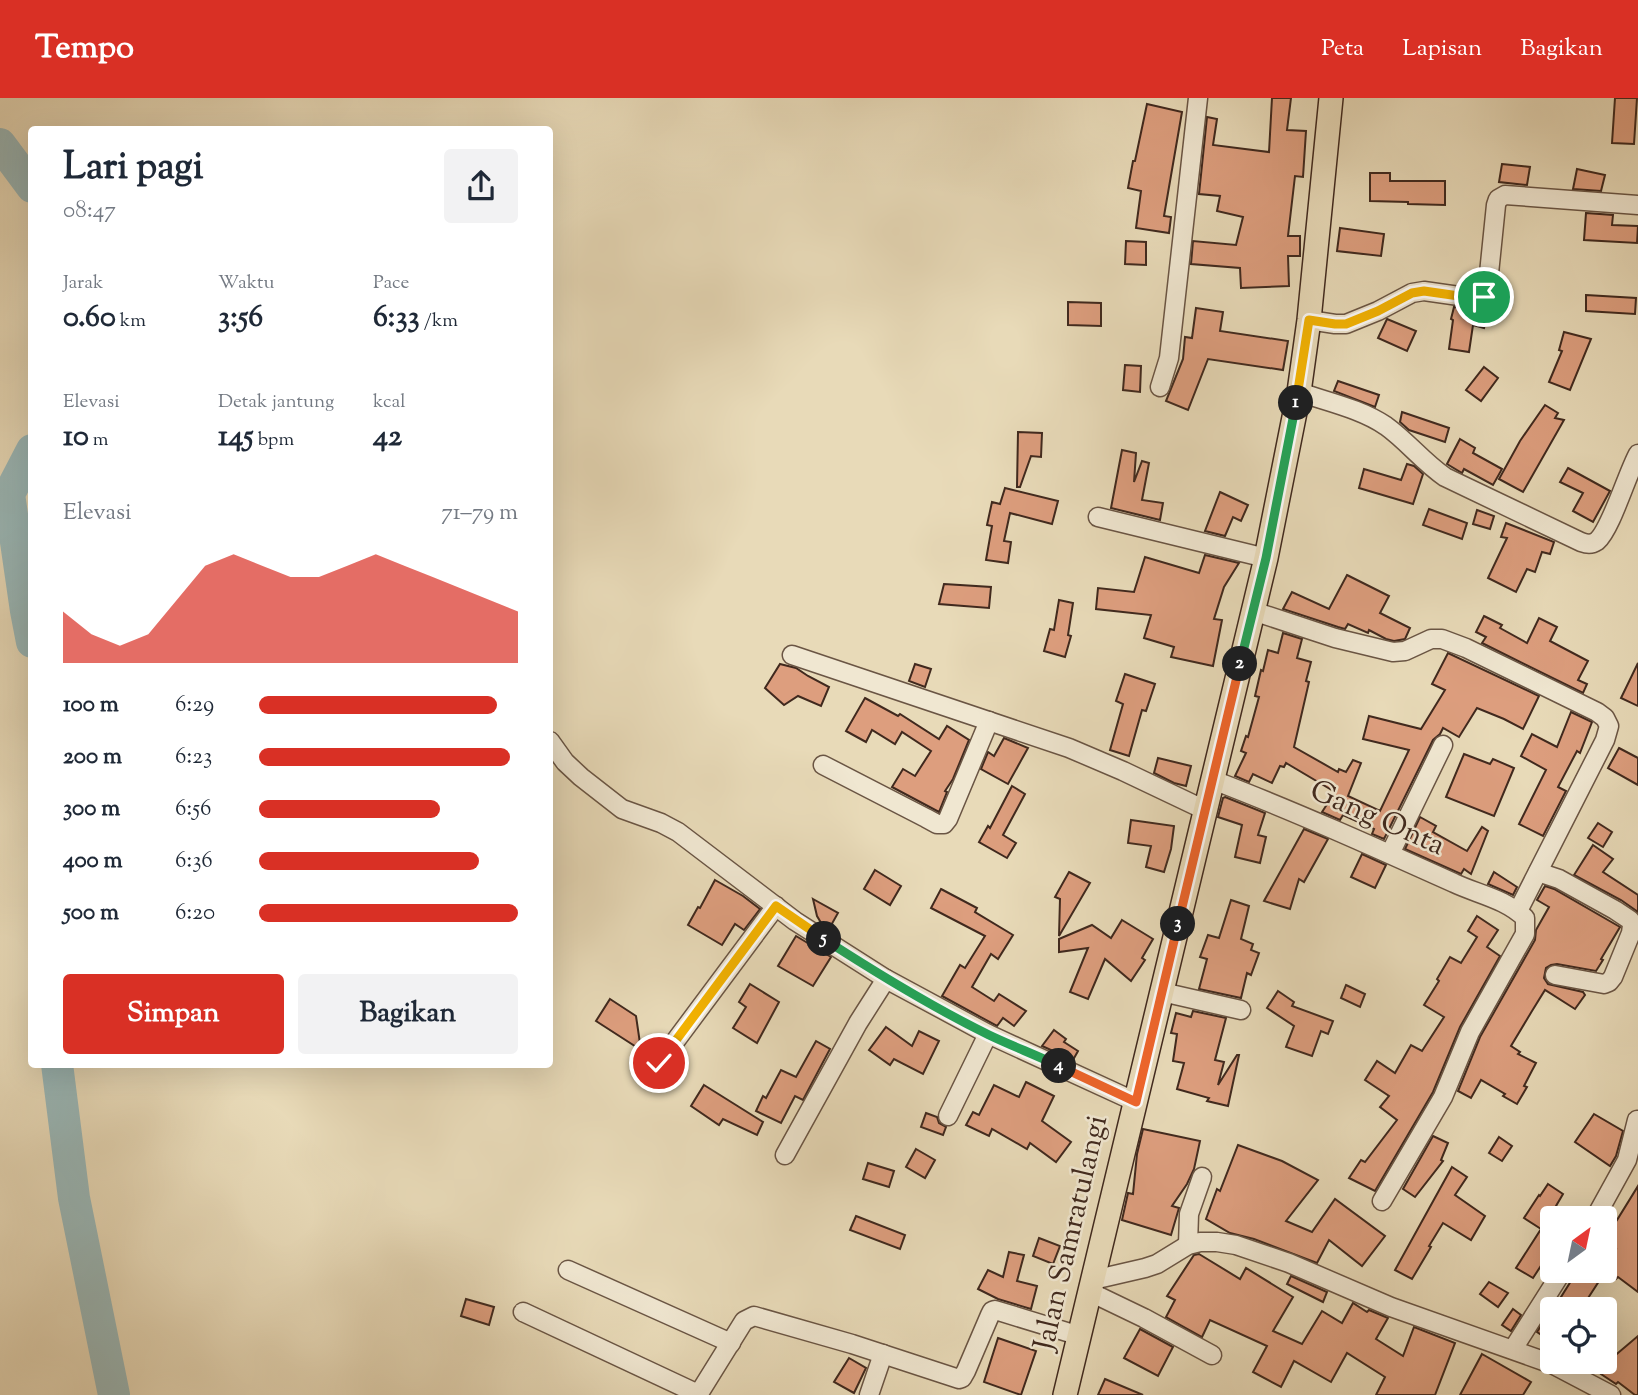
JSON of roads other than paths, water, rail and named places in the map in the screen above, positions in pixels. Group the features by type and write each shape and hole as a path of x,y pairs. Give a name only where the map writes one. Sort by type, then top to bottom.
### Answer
{"main road":[{"name":"Jalan Samratulangi","path":"1065,1395 1266,558 1299,392 1309,320 1331,98"}],"street":[{"path":"1160,387 1169,358 1198,98"},
{"path":"1309,320 1346,324 1412,293 1424,291 1484,297 1487,293 1496,205 1498,199 1505,195 1638,205"},
{"path":"1299,392 1365,414 1406,441 1445,477 1589,544 1595,542 1610,520 1638,454"},
{"path":"1098,517 1266,558"},
{"path":"1253,611 1335,638 1393,652 1405,651 1431,639 1442,639 1597,712 1605,718 1609,726 1605,740 1518,911 1525,918 1525,934 1470,1032 1443,1097 1382,1201"},
{"path":"792,655 1080,752 1205,810"},
{"path":"823,765 937,824 944,824 989,721"},
{"path":"553,745 565,762 611,802 631,814 661,823 678,832 795,920 886,979 988,1034 1136,1102"},
{"path":"1390,854 1443,745"},
{"name":"Gang Onta","path":"1213,780 1277,805 1518,911"},
{"path":"1538,872 1573,886 1615,909 1630,920 1632,925 1609,982 1604,984 1555,975"},
{"path":"659,1063 776,906"},
{"path":"785,1155 886,979"},
{"path":"1162,992 1241,1010"},
{"path":"948,1116 988,1034"},
{"path":"1602,1206 1627,1160 1637,1120"},
{"path":"1188,1245 1189,1214 1202,1177"},
{"path":"1092,1286 1157,1264 1188,1245 1200,1242 1236,1245 1289,1263 1391,1307 1552,1364 1611,1395"},
{"path":"568,1270 731,1343"},
{"path":"1513,1349 1555,1283"},
{"path":"1092,1286 1212,1355"},
{"path":"523,1312 698,1395 744,1321 754,1316 954,1378 962,1378 990,1315 995,1310 1080,1336"},
{"path":"869,1395 883,1354"}],"waterway":[{"path":"0,144 28,182"},
{"path":"28,458 9,494 28,621"},
{"path":"58,1068 74,1198 114,1395"}]}
